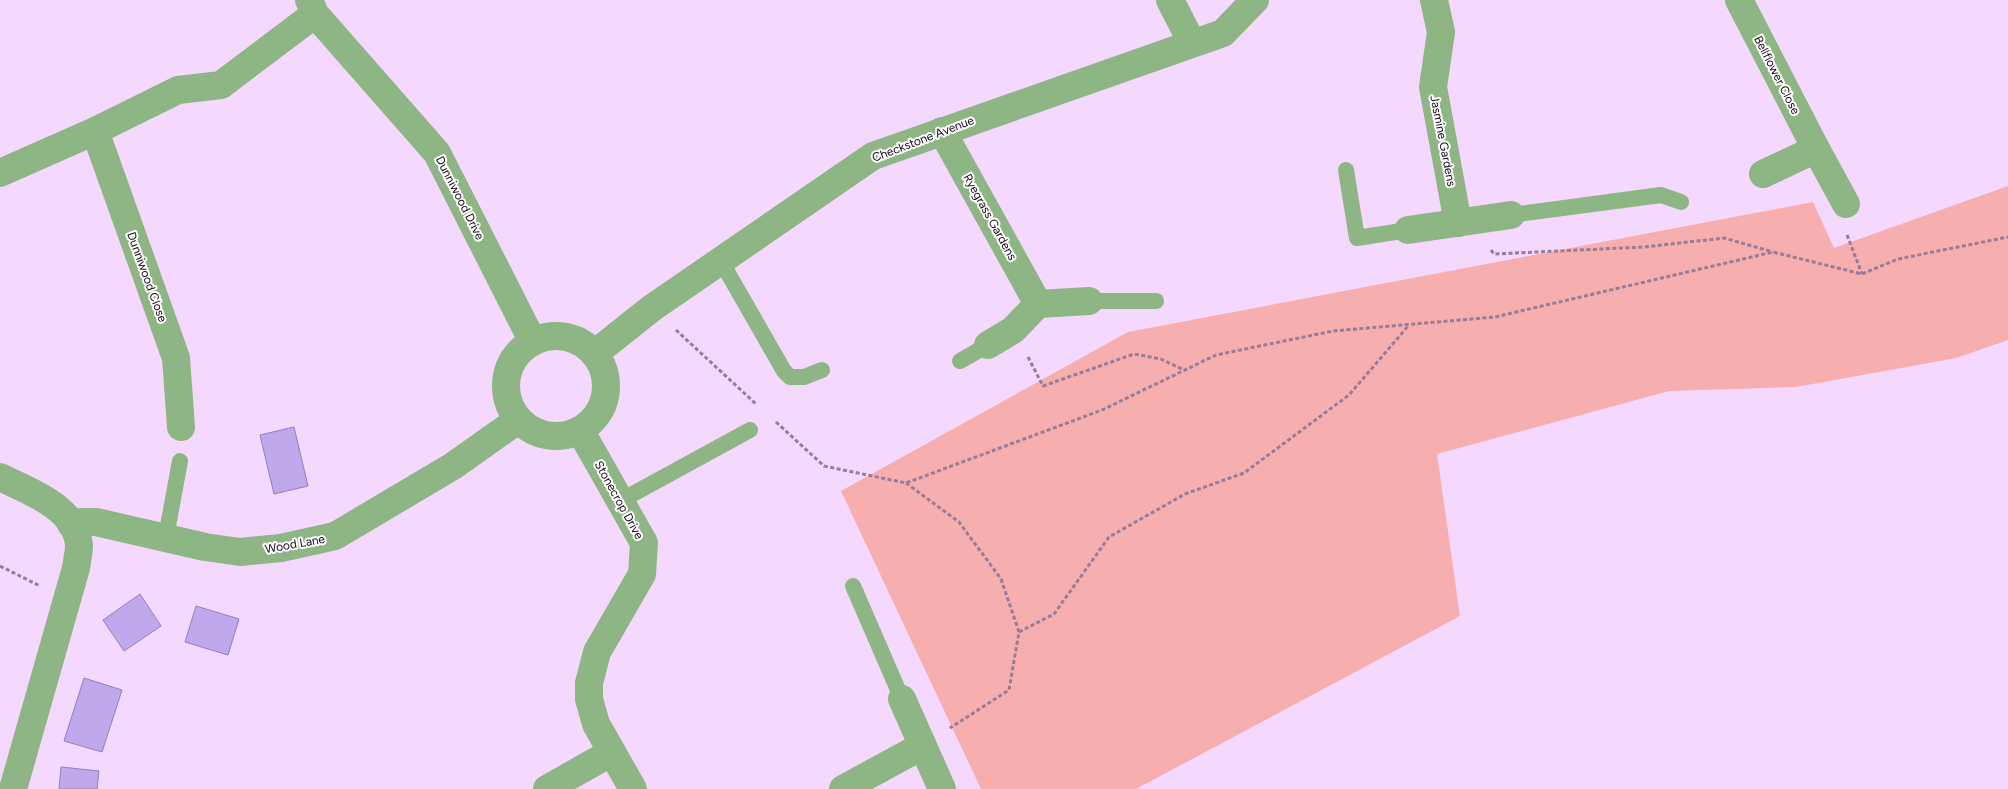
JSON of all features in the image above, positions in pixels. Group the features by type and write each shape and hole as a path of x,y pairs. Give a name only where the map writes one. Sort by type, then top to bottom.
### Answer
{"street":[{"path":"1170,0 1192,44"},
{"name":"Checkstone Avenue","path":"594,354 652,308 873,156 1222,33 1255,0"},
{"name":"Jasmine Gardens","path":"1434,0 1441,32 1433,87 1465,222"},
{"name":"Bellflower Close","path":"1739,0 1846,204"},
{"path":"0,173 95,131 178,90 221,85 312,7"},
{"name":"Dunniwood Drive","path":"312,7 437,152 533,342"},
{"name":"Dunniwood Close","path":"95,131 176,358 181,427"},
{"name":"Ryegrass Gardens","path":"942,131 1038,304"},
{"path":"1763,174 1816,149"},
{"path":"1408,230 1511,215"},
{"path":"988,344 1013,330 1038,304 1089,301"},
{"path":"549,336 565,337 581,343 594,354 603,370 606,388 602,406 592,420 580,430 564,436 546,435 532,430 518,420 511,410 506,393 506,376 519,352 533,342 549,336"},
{"name":"Wood Lane","path":"72,524 96,522 205,547 240,552 281,548 335,536 453,466 518,420"},
{"name":"Stonecrop Drive","path":"580,430 644,543 642,574 597,652 589,683 589,699 596,724 633,789"},
{"path":"0,477 60,510 72,524 79,544 76,568 13,789"},
{"path":"902,699 942,789"},
{"path":"843,789 922,746"},
{"path":"547,789 612,752"}],"lane":[{"path":"1346,170 1357,238 1408,230"},
{"path":"1511,215 1661,195 1681,202"},
{"path":"721,260 784,371 790,377 804,377 822,370"},
{"path":"1089,301 1156,301"},
{"path":"960,360 988,344"},
{"path":"620,501 750,430"},
{"path":"166,537 180,460"},
{"path":"853,586 902,699"}],"path":[{"path":"1846,204 1838,212 1862,274"},
{"path":"1465,222 1494,254 1644,247 1724,238 1862,274 1898,259 2008,238"},
{"path":"906,483 1102,410 1216,355 1333,331 1495,317 1773,252"},
{"path":"652,308 759,406"},
{"path":"1019,632 1054,614 1109,537 1185,494 1244,472 1349,395 1410,324"},
{"path":"1013,330 1043,386 1134,354 1161,359 1184,370"},
{"path":"774,420 824,466 906,483 960,522 1001,579 1019,632 1009,690 922,746"},
{"path":"0,566 67,599"}],"shaded area":[{"path":"2008,186 2008,340 1956,358 1796,387 1669,391 1437,454 1460,616 1136,789 981,789 841,491 1128,332 1813,202 1834,248"}],"building":[{"path":"294,427 308,486 274,494 260,435"},
{"path":"140,594 161,626 124,651 103,620"},
{"path":"196,606 239,619 228,655 185,642"},
{"path":"84,678 122,690 102,752 64,741"},
{"path":"61,767 99,771 97,789 59,789"}]}
